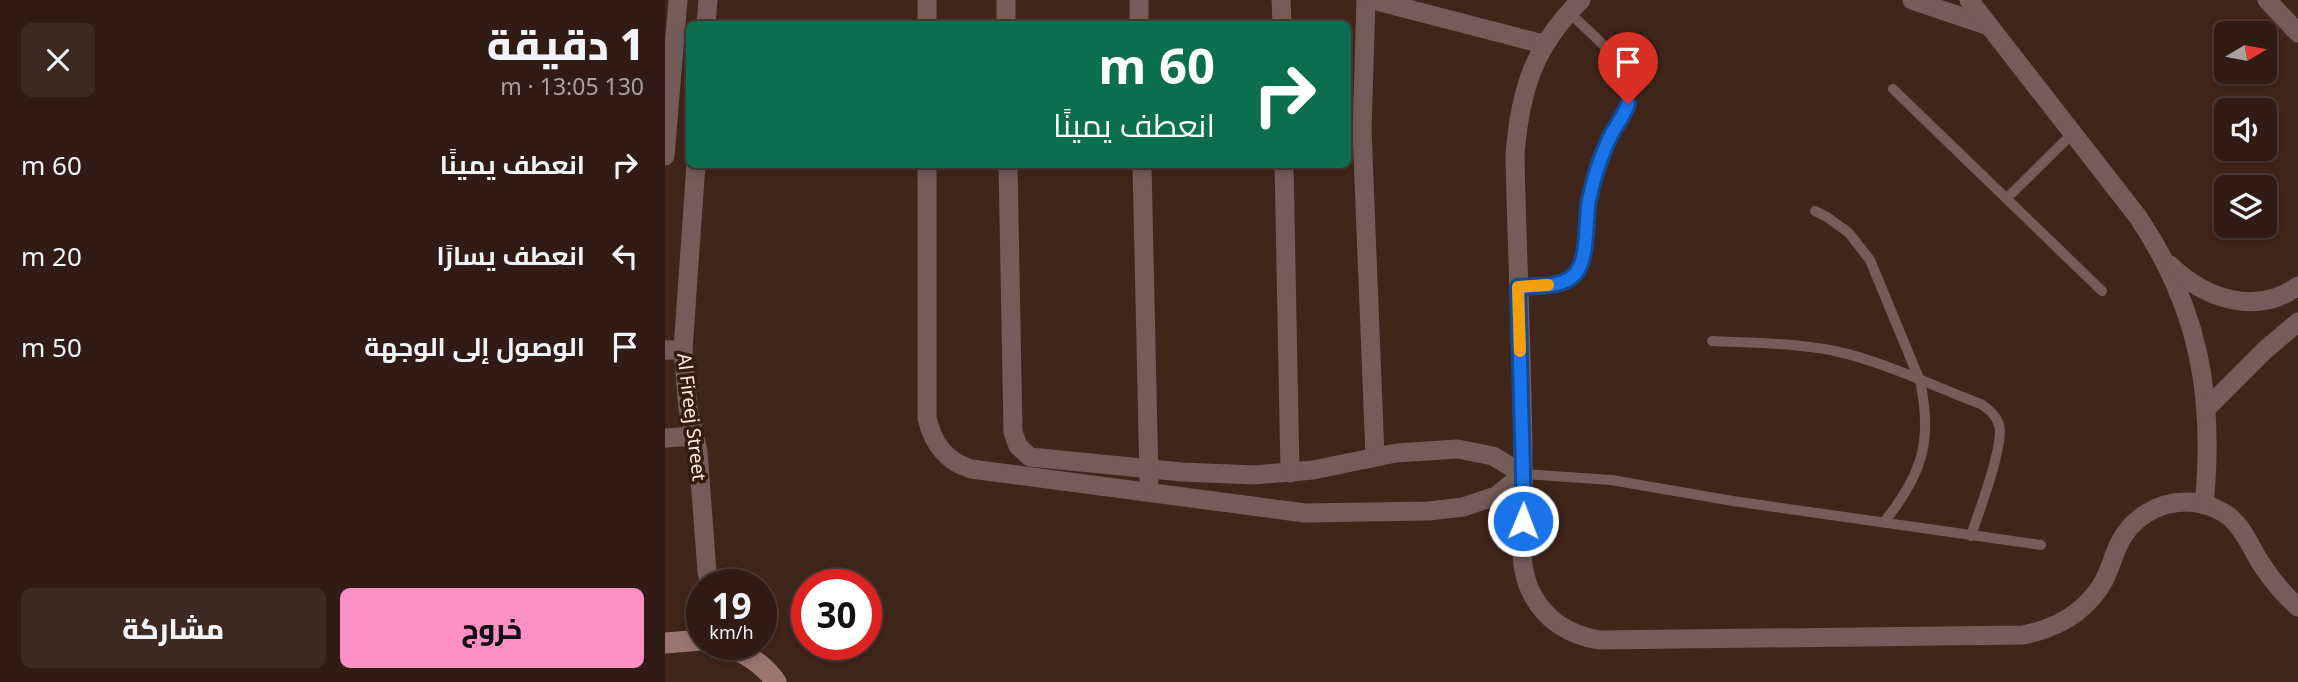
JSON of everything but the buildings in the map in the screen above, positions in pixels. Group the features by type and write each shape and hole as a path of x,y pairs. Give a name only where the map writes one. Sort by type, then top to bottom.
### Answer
{"street":[{"path":"665,156 678,0"},
{"path":"706,21 708,0"},
{"path":"927,0 927,21"},
{"path":"1006,0 1006,21"},
{"path":"1139,0 1139,21"},
{"path":"1281,0 1282,21"},
{"path":"1366,0 1362,130 1375,456"},
{"path":"1373,0 1543,44"},
{"path":"1912,0 1989,26"},
{"path":"1969,0 2138,217 2161,253 2176,284 2190,324 2203,376 2209,440 2204,505"},
{"path":"2267,0 2298,33"},
{"path":"1575,6 1543,44 1527,82 1516,130 1515,155 1523,561 1531,593 1540,607 1560,626 1571,633 1599,640 2004,636 2032,633 2059,624 2087,603 2106,578 2117,547 2135,521 2148,511 2178,502 2204,505 2231,518 2274,582 2298,607"},
{"name":"Al Fireej Street","path":"696,168 674,350 698,451 707,569"},
{"path":"927,168 926,404 930,433 937,446 958,465 971,469 1305,513 1429,511 1464,507 1496,496 1523,474"},
{"path":"1008,168 1015,440 1024,452 1038,458 1218,474 1290,473 1375,456 1439,449 1475,451 1493,456 1523,474"},
{"path":"1142,168 1149,491"},
{"path":"1284,168 1290,473"},
{"path":"2161,253 2185,278 2231,301 2264,301 2280,297 2298,286"},
{"path":"2207,408 2265,350 2298,322"},
{"path":"665,438 694,436"},
{"path":"665,643 686,641"},
{"path":"753,660 757,663"},
{"path":"754,660 776,682"}],"lane":[{"path":"1518,287 1562,282 1570,279 1580,267 1594,178 1628,104 1630,84 1620,64 1575,6"},
{"path":"1893,89 2102,291"},
{"path":"2007,198 2073,133"},
{"path":"1815,211 1839,224 1870,260 1920,381 1926,418 1922,457 1904,497 1884,522"},
{"path":"1712,341 1778,344 1835,351 1863,359 1988,409 1998,424 2000,442 1971,536"},
{"path":"1523,474 1611,480 1733,501 2041,545"}],"slow traffic":[{"path":"1520,351 1518,287 1548,285"}],"route":[{"path":"1523,521 1518,287 1555,284 1576,274 1583,260 1585,225 1594,178 1628,104"}]}
